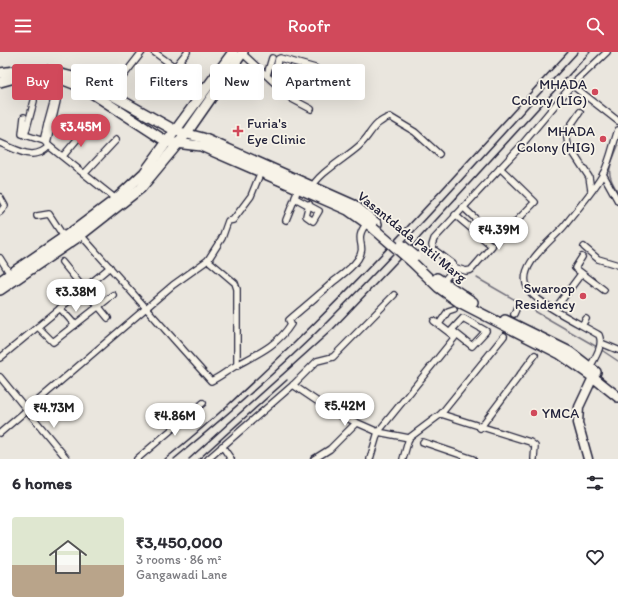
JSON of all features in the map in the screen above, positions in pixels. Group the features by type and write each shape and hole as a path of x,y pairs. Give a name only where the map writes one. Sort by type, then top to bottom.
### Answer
{"main road":[{"path":"119,202 144,173 176,131 205,89 239,52"},
{"path":"0,290 119,202 141,188 176,144 186,134 239,52"},
{"path":"0,72 45,70 71,76"},
{"path":"0,82 22,76 52,77 71,82"},
{"path":"110,100 167,142"},
{"name":"Vasantdada Patil Marg","path":"115,100 176,131 203,138 215,148"},
{"path":"201,110 198,124 203,138"},
{"name":"Vasantdada Patil Marg","path":"167,142 215,148 311,189 354,205 375,227 413,259 458,302 486,313 560,354 618,389"},
{"name":"Vasantdada Patil Marg","path":"288,179 298,187 311,189"},
{"path":"0,281 64,238 79,232"},
{"name":"Vasantdada Patil Marg","path":"591,372 618,397"}],"street":[{"path":"127,71 142,52"},
{"path":"154,52 171,64"},
{"path":"177,64 187,52"},
{"path":"239,52 272,79"},
{"path":"440,284 454,270 453,264 433,249 432,245 436,235 500,168 572,85 608,52"},
{"path":"267,75 272,58"},
{"path":"277,64 278,59 280,58 301,64"},
{"path":"572,85 618,122"},
{"path":"25,135 34,100"},
{"path":"300,100 311,109"},
{"path":"44,137 49,125 54,104"},
{"path":"580,112 566,132 568,145 589,177 591,190"},
{"path":"24,117 21,133 48,145 85,173 119,202"},
{"path":"311,189 325,172 361,144 381,120 390,117 415,132 439,154"},
{"path":"0,143 32,155 43,152 48,145 49,125"},
{"path":"63,156 85,130"},
{"path":"588,459 578,423 579,407 601,343 599,335 539,299 529,290 525,276 530,264 545,243 564,226 603,174 618,130"},
{"path":"85,173 116,140"},
{"path":"0,433 173,285 208,260 222,238 228,221 233,220 251,196 262,168"},
{"path":"463,207 498,240 535,202 500,168"},
{"path":"603,174 618,201"},
{"path":"286,220 296,198 298,187"},
{"path":"0,198 0,212"},
{"path":"296,198 309,204"},
{"path":"37,216 49,214 64,238"},
{"path":"453,267 466,271 471,270 492,246 455,216"},
{"path":"79,232 211,381 236,366 259,355 285,334 291,324 289,320 358,260 362,248 358,238 360,231 375,227"},
{"path":"584,247 598,259 618,265"},
{"path":"582,257 575,267 581,274 604,290"},
{"path":"0,258 10,274"},
{"path":"208,260 235,283 237,289 236,366"},
{"path":"62,262 108,318"},
{"path":"0,358 110,267"},
{"path":"555,309 581,274"},
{"path":"208,459 293,385 317,361 333,357 394,294"},
{"path":"38,327 53,342 113,295"},
{"path":"514,314 517,307"},
{"path":"60,308 75,325"},
{"path":"451,331 463,318 485,329 486,331 474,346 472,346 436,322 448,311 454,309"},
{"path":"582,325 586,319"},
{"path":"370,459 378,432 456,336"},
{"path":"403,459 410,438 442,414 502,337"},
{"path":"601,343 618,350"},
{"path":"480,428 534,355"},
{"path":"0,377 65,457 58,459"},
{"path":"293,385 333,412 356,423 378,432 410,438"},
{"path":"137,459 203,403"},
{"path":"442,414 480,428 530,442 534,446 534,459"},
{"path":"314,459 330,449 356,423"},
{"path":"423,442 474,459"},
{"path":"222,446 231,459"}],"waterway":[{"path":"618,146 610,169 611,179 618,192"},
{"path":"477,278 597,347"},
{"path":"600,349 618,361"}],"railway":[{"path":"165,459 229,404 327,310 397,238 568,52"},
{"path":"174,459 252,392 327,322 423,222 578,52"},
{"path":"189,459 333,329 413,245 590,52"},
{"path":"199,459 287,380"}],"place":[{"name":"MHADA Colony (LIG)","path":"595,92"},
{"name":"Furia's Eye Clinic","path":"238,131"},
{"name":"MHADA Colony (HIG)","path":"603,139"},
{"name":"Swaroop Residency","path":"583,296"},
{"name":"YMCA","path":"534,413"}]}
